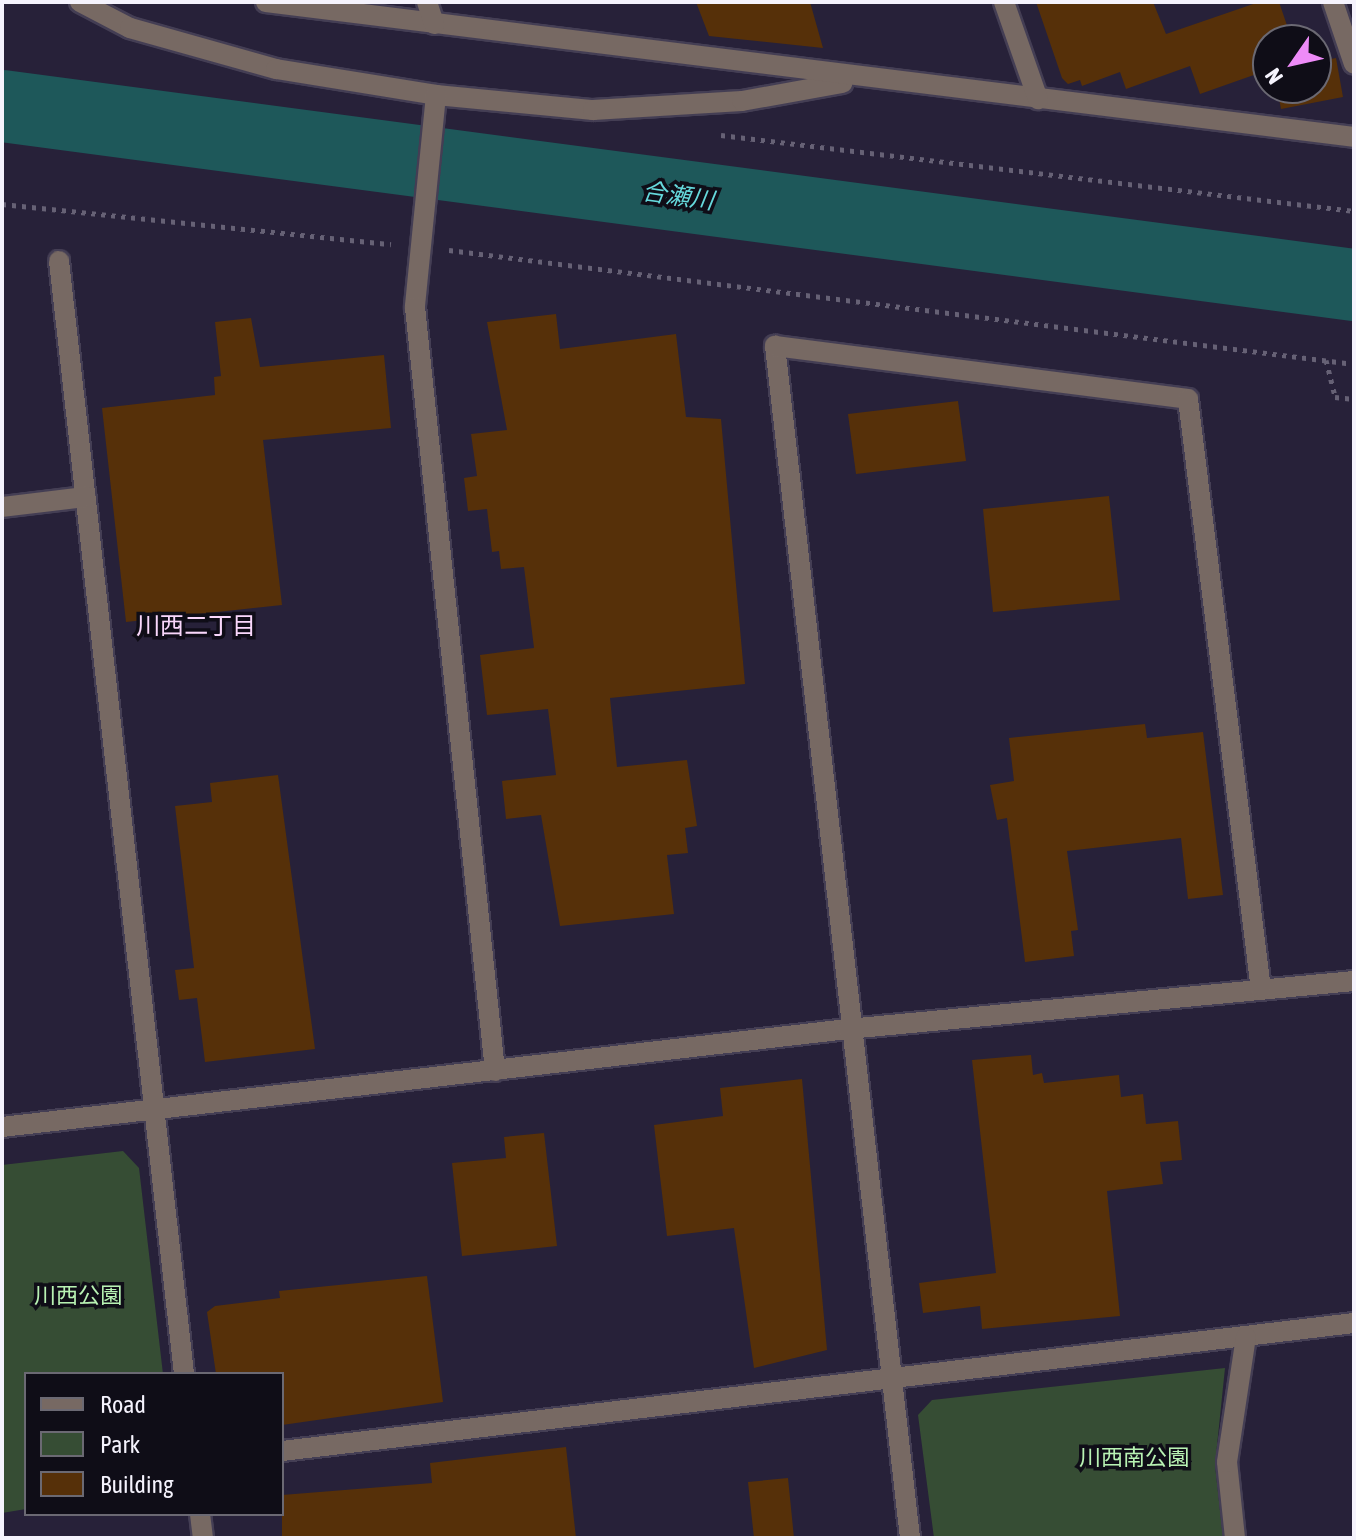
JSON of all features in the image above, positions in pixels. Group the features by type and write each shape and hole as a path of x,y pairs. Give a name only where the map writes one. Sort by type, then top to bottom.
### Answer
{"street":[{"path":"80,2 130,28 276,69 436,95 593,110 742,101 862,80"},
{"path":"266,2 862,80 1354,137"},
{"path":"427,2 434,24"},
{"path":"1004,2 1038,99"},
{"path":"1333,2 1354,64"},
{"path":"436,95 417,246 415,307 495,1071"},
{"path":"59,261 184,1372"},
{"path":"910,1538 848,1029 775,346 1188,399 1261,990"},
{"path":"2,507 85,497"},
{"path":"2,1127 848,1029 1354,981"},
{"path":"284,1451 892,1381 1354,1323"},
{"path":"1235,1538 1227,1462 1246,1337"},
{"path":"200,1516 203,1538"}],"path":[{"path":"716,135 1354,211"},
{"path":"2,204 417,246 1354,364"},
{"path":"1326,360 1335,397 1354,399"}],"green space":[{"name":"川西公園","path":"123,1151 139,1168 163,1372 24,1372 24,1509 2,1513 2,1165"},
{"name":"川西南公園","path":"1225,1368 1215,1465 1223,1538 934,1538 918,1415 932,1400"}],"building":[{"path":"696,2 810,2 823,48 709,36"},
{"path":"1036,2 1153,2 1166,34 1259,2 1279,2 1287,24 1252,24 1252,76 1200,94 1190,66 1126,89 1120,72 1082,86 1080,80 1068,84 1062,78"},
{"path":"1336,58 1343,97 1332,99 1332,59"},
{"path":"1280,104 1307,104 1281,109"},
{"path":"556,314 560,349 676,334 686,417 721,419 745,684 610,698 617,767 687,760 697,826 685,828 688,853 667,855 674,914 560,926 541,815 506,819 502,781 556,775 548,709 487,715 480,655 534,648 524,567 501,569 499,551 492,552 487,509 468,511 464,478 477,476 471,434 507,430 487,322"},
{"path":"251,318 260,367 384,355 391,428 263,440 282,605 126,622 102,408 215,395 214,377 221,376 215,322"},
{"path":"958,401 966,461 856,474 848,414"},
{"path":"1109,496 1120,600 993,612 983,509"},
{"path":"1145,724 1147,738 1203,732 1223,895 1188,899 1181,838 1067,851 1078,930 1071,931 1074,956 1025,962 1007,818 997,820 990,785 1014,781 1009,738"},
{"path":"278,775 315,1049 205,1062 197,998 179,1000 175,970 194,968 175,806 212,802 210,783"},
{"path":"1031,1055 1033,1075 1042,1073 1044,1083 1119,1075 1121,1097 1143,1094 1146,1124 1178,1121 1182,1160 1160,1162 1163,1184 1107,1191 1120,1316 982,1329 980,1306 923,1313 919,1283 996,1273 972,1060"},
{"path":"802,1079 827,1350 754,1368 734,1228 667,1236 654,1125 723,1116 720,1088"},
{"path":"544,1133 557,1246 462,1256 452,1163 506,1158 504,1137"},
{"path":"427,1276 443,1402 284,1425 284,1372 216,1372 207,1312 215,1306 280,1298 279,1291"},
{"path":"566,1447 576,1538 282,1538 284,1495 432,1483 430,1463"},
{"path":"788,1478 794,1538 754,1538 748,1482"}],"waterway":[{"name":"合瀬川","path":"2,106 1354,285"}],"district":[{"name":"川西二丁目","path":"196,626"}]}
